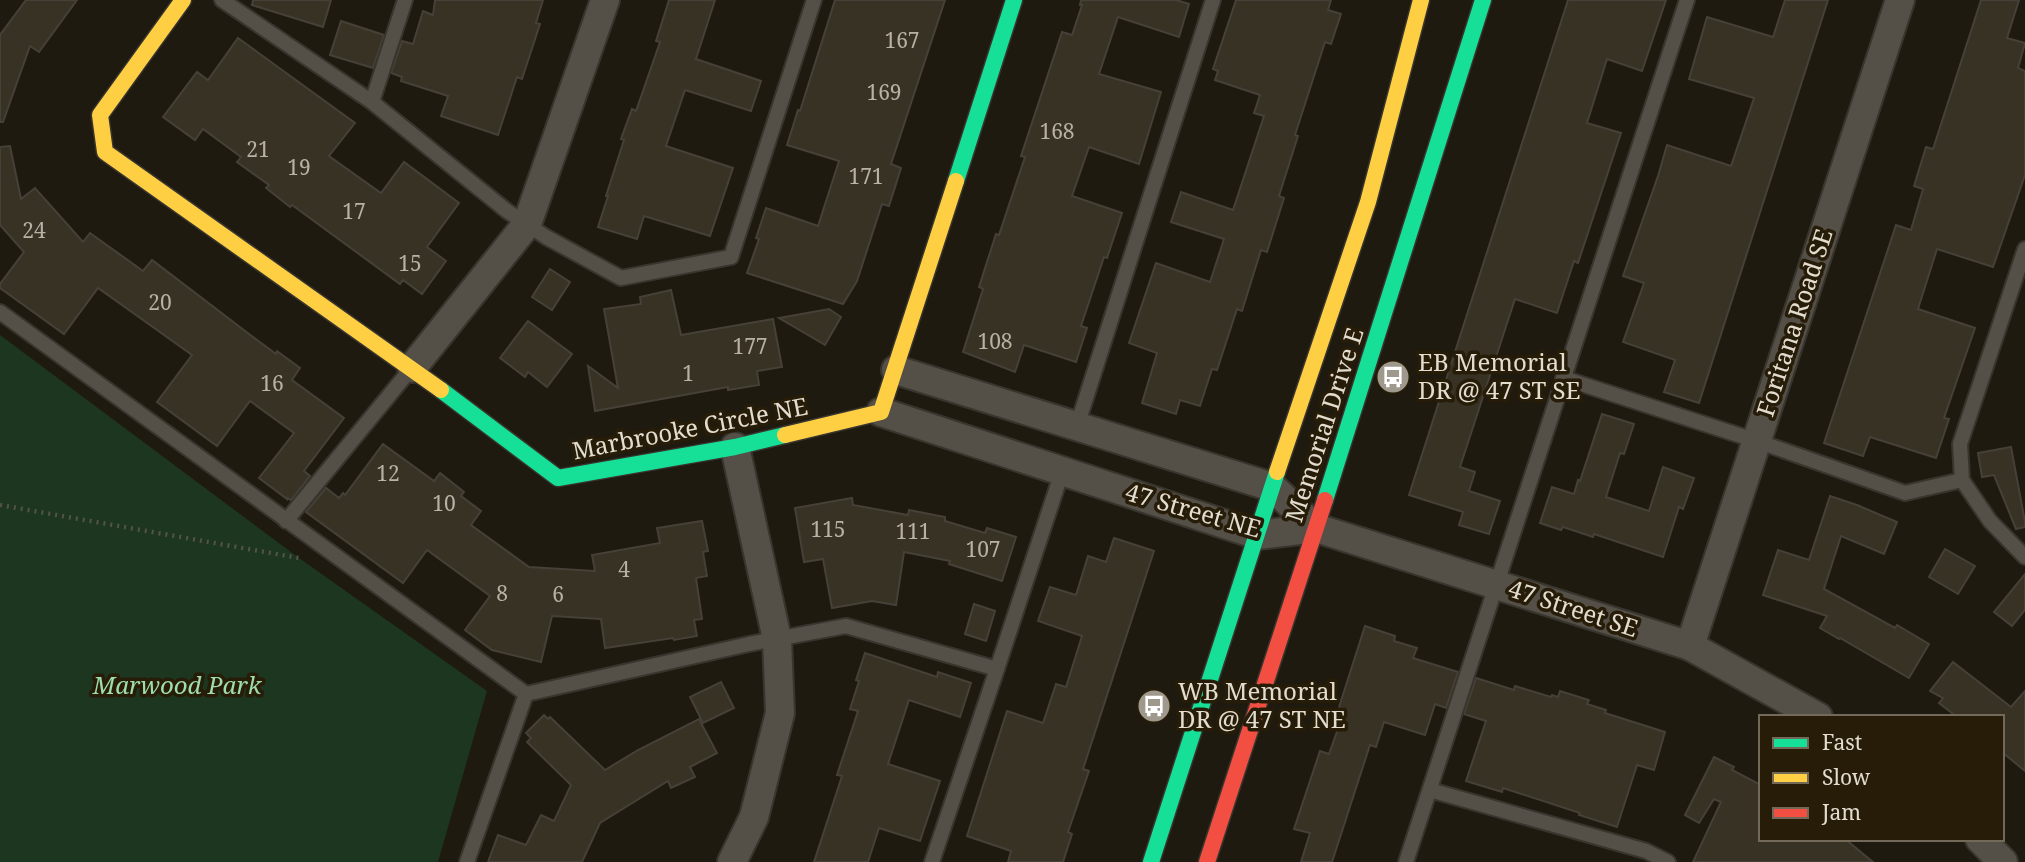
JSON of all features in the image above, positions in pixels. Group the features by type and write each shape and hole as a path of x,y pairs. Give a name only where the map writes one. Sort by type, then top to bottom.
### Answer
{"main road":[{"name":"Marbrooke Circle NE","path":"183,0 100,115 105,152 412,368 558,478 735,447 881,412"},
{"path":"881,412 1014,0"},
{"name":"Memorial Drive E","path":"1151,862 1272,487 1368,202 1421,0"},
{"name":"Memorial Drive E","path":"1207,862 1483,0"}],"street":[{"path":"412,368 527,224 605,0"},
{"name":"Foritana Road SE","path":"1690,646 1900,0"},
{"name":"47 Street NE","path":"896,370 1272,487 1316,528"},
{"name":"47 Street NE","path":"881,412 1258,535 1316,528"},
{"path":"732,862 754,817 780,713 777,639 735,447"},
{"name":"47 Street SE","path":"1316,528 1690,646 1814,715"},
{"path":"1982,841 2003,862"}],"lane":[{"path":"222,0 372,102 507,211 546,237 621,278 731,257 814,0"},
{"path":"372,102 405,0"},
{"path":"1077,426 1213,0"},
{"path":"1406,862 1687,0"},
{"path":"2025,250 1960,444 1962,480 1990,521 2025,557"},
{"path":"0,312 526,694 846,626 997,669"},
{"path":"286,521 412,368"},
{"path":"1563,378 1757,441 1905,493 1962,480"},
{"path":"932,862 1062,472"},
{"path":"467,862 526,694"},
{"path":"1430,790 1646,851 1668,862"}],"path":[{"path":"0,505 299,558 286,521"}],"green space":[{"name":"Marwood Park","path":"0,335 299,558 487,691 438,862 0,862"}],"building":[{"path":"26,0 77,0 39,52 30,46 3,122 0,122 0,35"},
{"path":"253,0 331,0 323,27 252,5"},
{"path":"435,0 543,0 536,23 540,24 522,79 517,77 498,135 441,116 448,96 401,81 402,77 391,73 402,41 413,44 423,11 433,15"},
{"path":"669,0 715,0 696,59 761,81 751,111 685,90 666,146 733,168 710,236 644,216 637,239 598,227 624,140 621,139 632,109 636,111 660,42 656,41"},
{"path":"835,0 945,0 891,164 901,168 889,206 882,204 857,281 843,304 747,273 766,208 818,226 839,161 787,145"},
{"path":"1081,0 1176,0 1189,4 1179,37 1118,17 1099,74 1161,92 1139,164 1089,147 1072,196 1122,213 1081,326 1087,328 1076,362 1024,345 1015,372 963,352 983,289 979,287 1025,157 1021,156 1062,32 1072,35 1082,5"},
{"path":"1236,0 1331,0 1328,10 1341,14 1331,44 1325,42 1295,135 1298,136 1279,196 1284,198 1267,252 1261,250 1242,311 1237,309 1217,370 1212,369 1200,406 1180,400 1176,414 1142,403 1157,353 1129,343 1156,263 1210,282 1224,239 1171,222 1181,192 1233,210 1264,116 1254,113 1260,95 1215,80 1218,71 1213,69"},
{"path":"1568,0 1666,0 1642,71 1607,59 1587,123 1621,133 1578,263 1574,261 1557,313 1515,299 1460,467 1475,472 1469,491 1500,501 1489,534 1459,525 1463,512 1409,495"},
{"path":"1785,0 1828,0 1699,403 1664,392 1675,360 1623,342 1644,283 1623,276 1667,145 1731,166 1754,98 1689,79 1707,17 1773,37"},
{"path":"1981,0 2019,0 2007,38 2025,43 2018,68 2025,71 2025,175 1993,267 1937,249 1918,309 1975,328 1944,418 1949,419 1936,458 1870,437 1863,456 1824,443 1896,225 1911,230 1923,189 1914,186 1926,147 1933,149"},
{"path":"341,21 384,35 373,68 330,55"},
{"path":"238,38 355,123 329,156 381,193 404,162 459,203 427,247 446,261 422,294 403,280 400,284 292,205 290,207 266,188 269,185 237,162 241,157 203,129 195,140 163,117 197,72 208,80"},
{"path":"10,146 21,199 35,188 83,242 90,233 143,271 152,260 276,354 277,351 300,368 292,380 344,418 304,471 310,476 291,500 259,478 294,433 250,401 217,446 157,402 192,355 98,288 64,334 0,288 0,284 24,252 0,225 0,147"},
{"path":"550,269 570,282 552,310 532,297"},
{"path":"671,290 681,335 773,319 782,367 757,371 759,385 728,390 728,387 595,411 588,366 618,388 604,309 641,304 640,297"},
{"path":"829,309 841,317 825,345 779,318"},
{"path":"528,321 572,354 547,387 528,372 525,377 500,358"},
{"path":"1602,414 1634,424 1624,454 1620,453 1606,497 1649,511 1663,467 1694,478 1683,509 1679,507 1663,557 1594,534 1593,537 1540,523 1552,487 1574,494"},
{"path":"383,444 434,481 440,473 464,492 461,496 481,511 471,525 529,567 595,571 592,555 660,543 657,528 702,521 708,551 703,552 707,576 696,578 702,619 694,620 697,636 605,648 601,619 552,616 541,662 492,650 465,630 490,596 427,550 403,583 306,512 326,488 339,498 343,493 345,495"},
{"path":"2011,447 2025,522 2025,527 2016,529 1994,475 1982,477 1978,453"},
{"path":"1830,496 1897,522 1884,554 1841,536 1824,589 1929,644 1909,678 1820,628 1827,616 1763,595 1778,550 1809,560"},
{"path":"852,498 853,505 908,515 909,510 945,517 945,521 985,533 987,528 1016,537 1002,581 949,564 950,561 904,552 896,605 872,601 832,608 823,559 804,562 795,508"},
{"path":"1114,538 1154,551 1083,769 1089,771 1068,832 1072,834 1063,862 1008,862 1011,851 967,836 1007,711 1043,723 1056,684 1066,687 1082,636 1038,621 1050,587 1076,595 1088,556 1106,562"},
{"path":"1945,549 1975,566 1958,594 1929,577"},
{"path":"2025,574 2025,610 2012,626 1994,612"},
{"path":"974,604 995,611 986,641 965,634"},
{"path":"1365,626 1395,636 1394,641 1417,648 1413,658 1458,672 1446,708 1435,704 1425,735 1384,722 1376,747 1370,745 1332,862 1301,862 1310,833 1294,829 1320,751 1329,754 1345,709 1339,707"},
{"path":"865,653 937,677 938,672 971,683 960,717 909,700 888,764 940,781 920,841 879,828 868,862 814,862 842,776 837,775 858,711 850,709"},
{"path":"1953,662 2011,707 2025,691 2025,771 2004,754 2004,715 1954,715 1939,703 1943,698 1930,691"},
{"path":"1476,678 1514,690 1515,686 1551,697 1558,697 1560,691 1589,700 1587,704 1606,710 1605,713 1665,732 1654,770 1637,765 1617,827 1503,788 1502,792 1466,781 1486,721 1464,714"},
{"path":"721,682 734,708 703,723 690,697"},
{"path":"544,715 548,719 550,717 605,770 699,719 717,753 690,767 695,777 671,788 668,781 600,823 582,862 488,862 498,835 526,845 541,815 554,821 571,785 527,742 531,738 526,733"},
{"path":"1714,757 1759,784 1759,841 1847,841 1873,862 1693,862 1721,802 1714,799 1699,823 1685,815"}],"traffic: fast":[{"path":"956,181 1014,0"},
{"path":"1325,500 1483,0"},
{"path":"441,390 558,478 735,447 785,435"},
{"path":"1151,862 1277,472"}],"traffic: slow":[{"path":"183,0 100,115 105,152 441,390"},
{"path":"1277,472 1368,202 1421,0"},
{"path":"785,435 881,412 956,181"}],"traffic: jam":[{"path":"1207,862 1325,500"}],"place":[{"name":"EB Memorial DR @ 47 ST SE","path":"1393,377"},
{"name":"WB Memorial DR @ 47 ST NE","path":"1154,706"}]}
